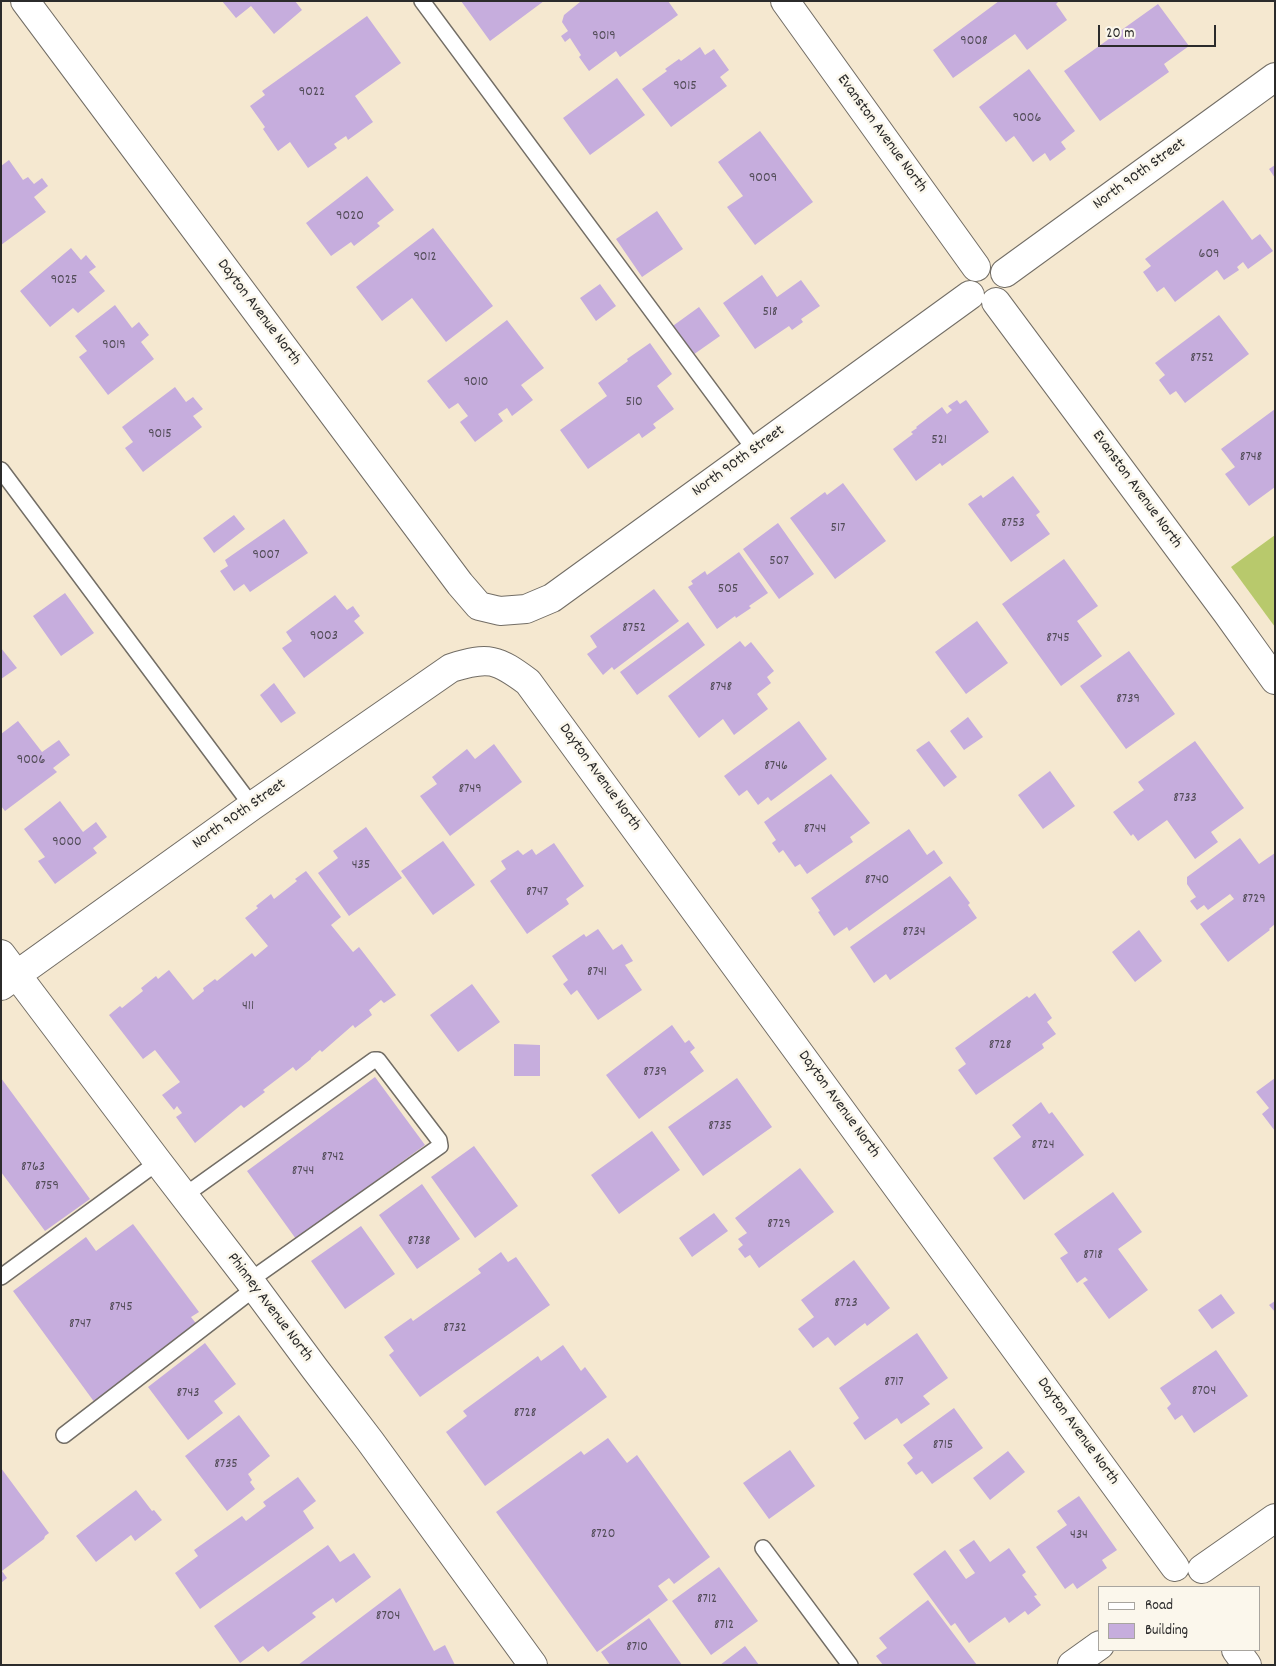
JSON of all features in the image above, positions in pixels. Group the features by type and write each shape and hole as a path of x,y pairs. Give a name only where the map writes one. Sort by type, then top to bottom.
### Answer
{"street":[{"name":"Dayton Avenue North","path":"25,1 460,584 479,606 500,611"},
{"name":"Evanston Avenue North","path":"785,1 976,267"},
{"name":"North 90th Street","path":"1005,273 1275,77"},
{"path":"994,264 1005,273 1007,287 1001,298 996,302 984,303 978,301 970,294 967,280 969,273 976,267 994,264"},
{"name":"North 90th Street","path":"500,611 526,609 552,598 970,294"},
{"name":"Evanston Avenue North","path":"996,302 1227,612 1275,680"},
{"name":"Dayton Avenue North","path":"487,660 508,667 528,682 1172,1577"},
{"name":"North 90th Street","path":"6,971 252,806 451,668 487,660"},
{"name":"Phinney Avenue North","path":"6,971 185,1195 534,1665"},
{"path":"1172,1577 1183,1563 1189,1562 1195,1563 1204,1578 1275,1518"},
{"path":"1072,1665 1098,1646"},
{"path":"1237,1651 1248,1665"}],"lane":[{"path":"422,1 755,450"},
{"path":"1,470 252,806"},
{"path":"64,1434 252,1284 440,1146 439,1140 378,1060 374,1060 185,1195"},
{"path":"1,1278 158,1162"},
{"path":"763,1548 850,1665"}],"green space":[{"path":"1275,535 1275,627 1231,567"}],"building":[{"path":"222,1 295,1 302,10 274,34 251,6 236,18"},
{"path":"461,1 544,1 490,41"},
{"path":"579,1 668,1 678,15 620,57 616,51 589,71 579,57 581,55 570,38 565,42 561,36 568,31 562,22 564,15"},
{"path":"999,1 1059,1 1056,4 1067,20 1027,50 1015,34 953,78 933,50"},
{"path":"1158,4 1189,46 1164,64 1169,72 1100,121 1064,71"},
{"path":"367,16 401,63 355,96 373,122 348,140 346,136 334,144 337,148 308,168 290,142 278,151 263,129 265,127 250,106 265,95 262,91"},
{"path":"700,47 705,55 714,49 729,70 720,77 727,86 671,127 642,89 667,71 665,69 679,59 681,61"},
{"path":"1029,69 1075,131 1061,142 1066,149 1050,161 1045,153 1033,162 1014,136 1006,142 979,107"},
{"path":"617,78 645,115 590,155 563,118"},
{"path":"760,131 813,202 755,245 727,207 743,196 718,162"},
{"path":"9,160 23,180 28,177 34,184 42,178 48,186 34,197 46,212 1,245 1,166"},
{"path":"1275,165 1275,178 1269,169"},
{"path":"367,176 394,210 377,223 380,226 354,246 351,242 331,256 306,223"},
{"path":"1223,200 1252,240 1260,234 1273,251 1248,269 1243,262 1237,267 1239,270 1224,280 1217,270 1175,302 1164,287 1157,292 1143,272 1151,266 1145,259"},
{"path":"657,211 683,249 642,277 616,239"},
{"path":"433,228 493,306 446,342 412,298 382,321 356,287"},
{"path":"71,248 81,260 86,255 96,267 89,272 105,291 78,313 73,308 50,327 20,291"},
{"path":"762,275 777,297 801,280 820,306 801,319 803,322 792,330 789,326 755,349 723,303"},
{"path":"600,284 616,306 596,321 580,298"},
{"path":"115,305 132,328 139,322 149,335 141,342 154,359 108,395 79,357 87,351 75,336"},
{"path":"699,307 720,336 690,357 670,328"},
{"path":"1219,315 1249,354 1185,403 1176,391 1170,395 1159,380 1165,375 1155,363"},
{"path":"507,320 544,368 521,385 533,400 512,416 507,408 498,414 503,421 475,442 460,422 468,416 458,403 449,409 427,381"},
{"path":"650,343 672,374 657,386 674,409 653,424 656,428 642,438 639,433 588,469 560,430 607,396 598,383"},
{"path":"175,387 186,402 193,397 203,409 193,416 202,427 143,472 125,448 133,442 122,427"},
{"path":"957,400 960,404 966,400 989,432 942,466 940,463 916,481 893,449 913,434 911,432 916,427 942,407 947,414 952,410 948,406"},
{"path":"1275,409 1275,487 1249,506 1225,474 1235,467 1221,449"},
{"path":"1013,476 1040,512 1036,515 1050,534 1011,562 968,504 981,495 983,498"},
{"path":"843,483 886,541 835,579 790,518 825,492 827,495"},
{"path":"234,515 245,529 214,553 203,538"},
{"path":"284,519 308,553 250,592 244,584 234,591 220,571 228,566 225,560"},
{"path":"778,523 814,574 779,599 743,549"},
{"path":"739,552 768,593 749,606 751,608 736,618 735,616 717,629 688,587 693,584 691,581 705,571 707,575"},
{"path":"1064,559 1098,606 1077,621 1102,656 1061,686 1002,604"},
{"path":"654,589 679,621 614,670 612,667 603,675 587,654 597,647 590,636"},
{"path":"65,593 94,633 61,656 33,616"},
{"path":"335,595 347,610 353,606 360,616 354,621 364,633 304,678 282,648 292,641 286,632"},
{"path":"977,621 1008,663 966,694 935,652"},
{"path":"688,622 705,645 637,695 620,672"},
{"path":"740,641 745,647 751,642 774,671 767,677 771,683 757,694 768,709 734,735 723,719 699,738 668,696"},
{"path":"1,648 17,668 1,679"},
{"path":"1129,651 1175,714 1126,749 1080,686"},
{"path":"274,683 296,713 281,723 260,695"},
{"path":"968,717 983,737 964,750 950,731"},
{"path":"18,721 42,752 59,740 70,755 53,768 57,772 5,811 1,806 1,734"},
{"path":"799,721 827,759 771,801 768,797 758,805 747,790 739,796 724,776"},
{"path":"929,741 957,777 944,787 916,750"},
{"path":"1195,741 1244,808 1211,832 1218,842 1195,859 1167,820 1138,841 1133,834 1131,836 1113,812 1144,790 1138,782"},
{"path":"494,744 522,782 450,836 420,796 437,784 432,777 467,749 475,759"},
{"path":"1050,771 1075,806 1043,829 1018,795"},
{"path":"831,774 870,823 850,837 853,842 807,874 800,864 795,867 783,850 779,853 772,843 776,840 764,822"},
{"path":"60,801 83,832 96,822 107,837 93,848 97,853 55,884 38,861 45,857 24,829"},
{"path":"366,827 402,878 349,916 318,873 338,858 333,851"},
{"path":"909,829 927,855 934,850 943,863 849,931 847,927 834,936 811,898"},
{"path":"1240,838 1259,864 1275,853 1275,924 1270,930 1228,962 1200,924 1234,899 1230,894 1208,910 1204,905 1197,910 1190,901 1196,897 1187,884 1187,877"},
{"path":"443,841 475,885 433,915 401,871"},
{"path":"554,843 584,886 566,899 569,904 527,934 490,881 506,869 501,861 518,850 523,855 532,849 536,855"},
{"path":"306,871 341,917 331,925 353,952 359,947 396,995 384,1003 381,1000 369,1010 372,1015 355,1028 353,1025 322,1052 320,1050 296,1071 293,1067 263,1090 265,1092 244,1108 241,1105 195,1143 176,1117 182,1113 177,1106 174,1110 162,1095 180,1082 155,1050 143,1059 109,1015 120,1006 122,1008 143,991 141,988 156,976 158,979 169,970 193,1000 204,991 203,988 215,979 217,981 252,953 255,957 268,946 245,918 271,894 274,899 297,881 295,879"},
{"path":"950,876 970,903 968,905 977,918 890,980 886,974 874,983 850,947"},
{"path":"598,929 613,950 622,944 633,961 625,965 642,990 598,1020 577,990 571,995 563,984 568,980 552,956 584,934 586,937"},
{"path":"1139,930 1162,961 1135,982 1112,952"},
{"path":"472,984 500,1022 458,1052 430,1015"},
{"path":"1035,993 1052,1018 1047,1022 1056,1034 1042,1044 1044,1048 976,1095 958,1070 966,1064 955,1048 1027,996 1029,998"},
{"path":"672,1025 685,1043 689,1040 695,1048 690,1052 704,1071 639,1119 606,1075"},
{"path":"514,1044 540,1045 540,1076 514,1076"},
{"path":"375,1077 425,1145 296,1239 247,1171"},
{"path":"1,1078 90,1199 45,1231 1,1172"},
{"path":"737,1078 772,1127 703,1176 668,1127"},
{"path":"1275,1078 1275,1131 1262,1114 1269,1108 1256,1092"},
{"path":"1041,1102 1049,1114 1052,1112 1084,1155 1024,1200 993,1158 1021,1137 1012,1125"},
{"path":"652,1131 680,1170 619,1214 591,1175"},
{"path":"474,1146 518,1206 475,1238 431,1177"},
{"path":"800,1168 834,1212 759,1268 750,1255 745,1258 738,1249 743,1245 738,1239 747,1233 735,1218"},
{"path":"422,1184 460,1239 417,1269 379,1215"},
{"path":"1113,1192 1142,1232 1118,1249 1148,1290 1109,1319 1083,1283 1088,1280 1085,1277 1077,1283 1060,1258 1068,1253 1054,1234"},
{"path":"714,1213 728,1231 692,1257 679,1238"},
{"path":"133,1224 199,1312 191,1317 198,1326 95,1403 13,1291 86,1237 96,1251"},
{"path":"361,1226 395,1274 345,1309 311,1261"},
{"path":"501,1252 508,1262 516,1257 550,1305 420,1397 389,1355 394,1351 384,1337 411,1318 413,1321 481,1273 478,1269"},
{"path":"854,1260 890,1308 867,1326 865,1323 835,1346 828,1337 813,1348 798,1329 814,1317 801,1300"},
{"path":"1221,1294 1235,1313 1212,1329 1198,1310"},
{"path":"1275,1301 1275,1312 1269,1305"},
{"path":"917,1333 948,1378 923,1396 930,1404 901,1424 897,1418 865,1440 853,1423 859,1418 839,1388"},
{"path":"205,1343 236,1384 214,1401 223,1413 188,1440 148,1387"},
{"path":"563,1345 581,1371 585,1367 607,1397 485,1486 446,1432 467,1416 463,1411 538,1356 541,1361"},
{"path":"1216,1350 1248,1396 1194,1433 1182,1415 1175,1420 1167,1408 1171,1404 1160,1388"},
{"path":"954,1408 983,1448 932,1484 922,1471 916,1475 907,1463 913,1458 903,1445"},
{"path":"239,1415 270,1456 248,1474 252,1480 250,1482 255,1489 227,1511 185,1456"},
{"path":"608,1438 627,1463 637,1455 710,1557 674,1584 669,1578 658,1586 668,1600 597,1652 496,1512 581,1451 584,1455"},
{"path":"790,1450 815,1486 769,1519 743,1483"},
{"path":"1008,1451 1025,1472 990,1500 973,1478"},
{"path":"1,1468 49,1533 44,1539 2,1571 7,1578 1,1583"},
{"path":"298,1477 316,1501 303,1511 314,1528 200,1609 175,1573 198,1556 194,1550 242,1516 246,1521 266,1506 263,1502"},
{"path":"136,1490 152,1511 154,1510 162,1520 135,1541 131,1535 96,1562 76,1536"},
{"path":"1079,1496 1117,1550 1102,1560 1107,1568 1077,1589 1073,1583 1065,1589 1036,1547 1067,1525 1057,1511"},
{"path":"974,1540 990,1562 1009,1548 1026,1572 1022,1575 1037,1595 1034,1596 1041,1605 1028,1615 1025,1611 1009,1623 1005,1617 969,1643 955,1623 951,1626 913,1574 945,1550 966,1579 975,1573 959,1550"},
{"path":"328,1545 340,1562 354,1553 371,1577 336,1603 333,1598 312,1613 316,1617 268,1652 263,1646 240,1663 214,1626"},
{"path":"719,1567 758,1621 711,1655 672,1601"},
{"path":"400,1588 434,1651 445,1645 455,1665 298,1665"},
{"path":"928,1600 977,1665 883,1665 876,1656 887,1648 879,1638"},
{"path":"649,1618 682,1665 610,1665 601,1652"},
{"path":"745,1646 759,1665 720,1665"}]}
